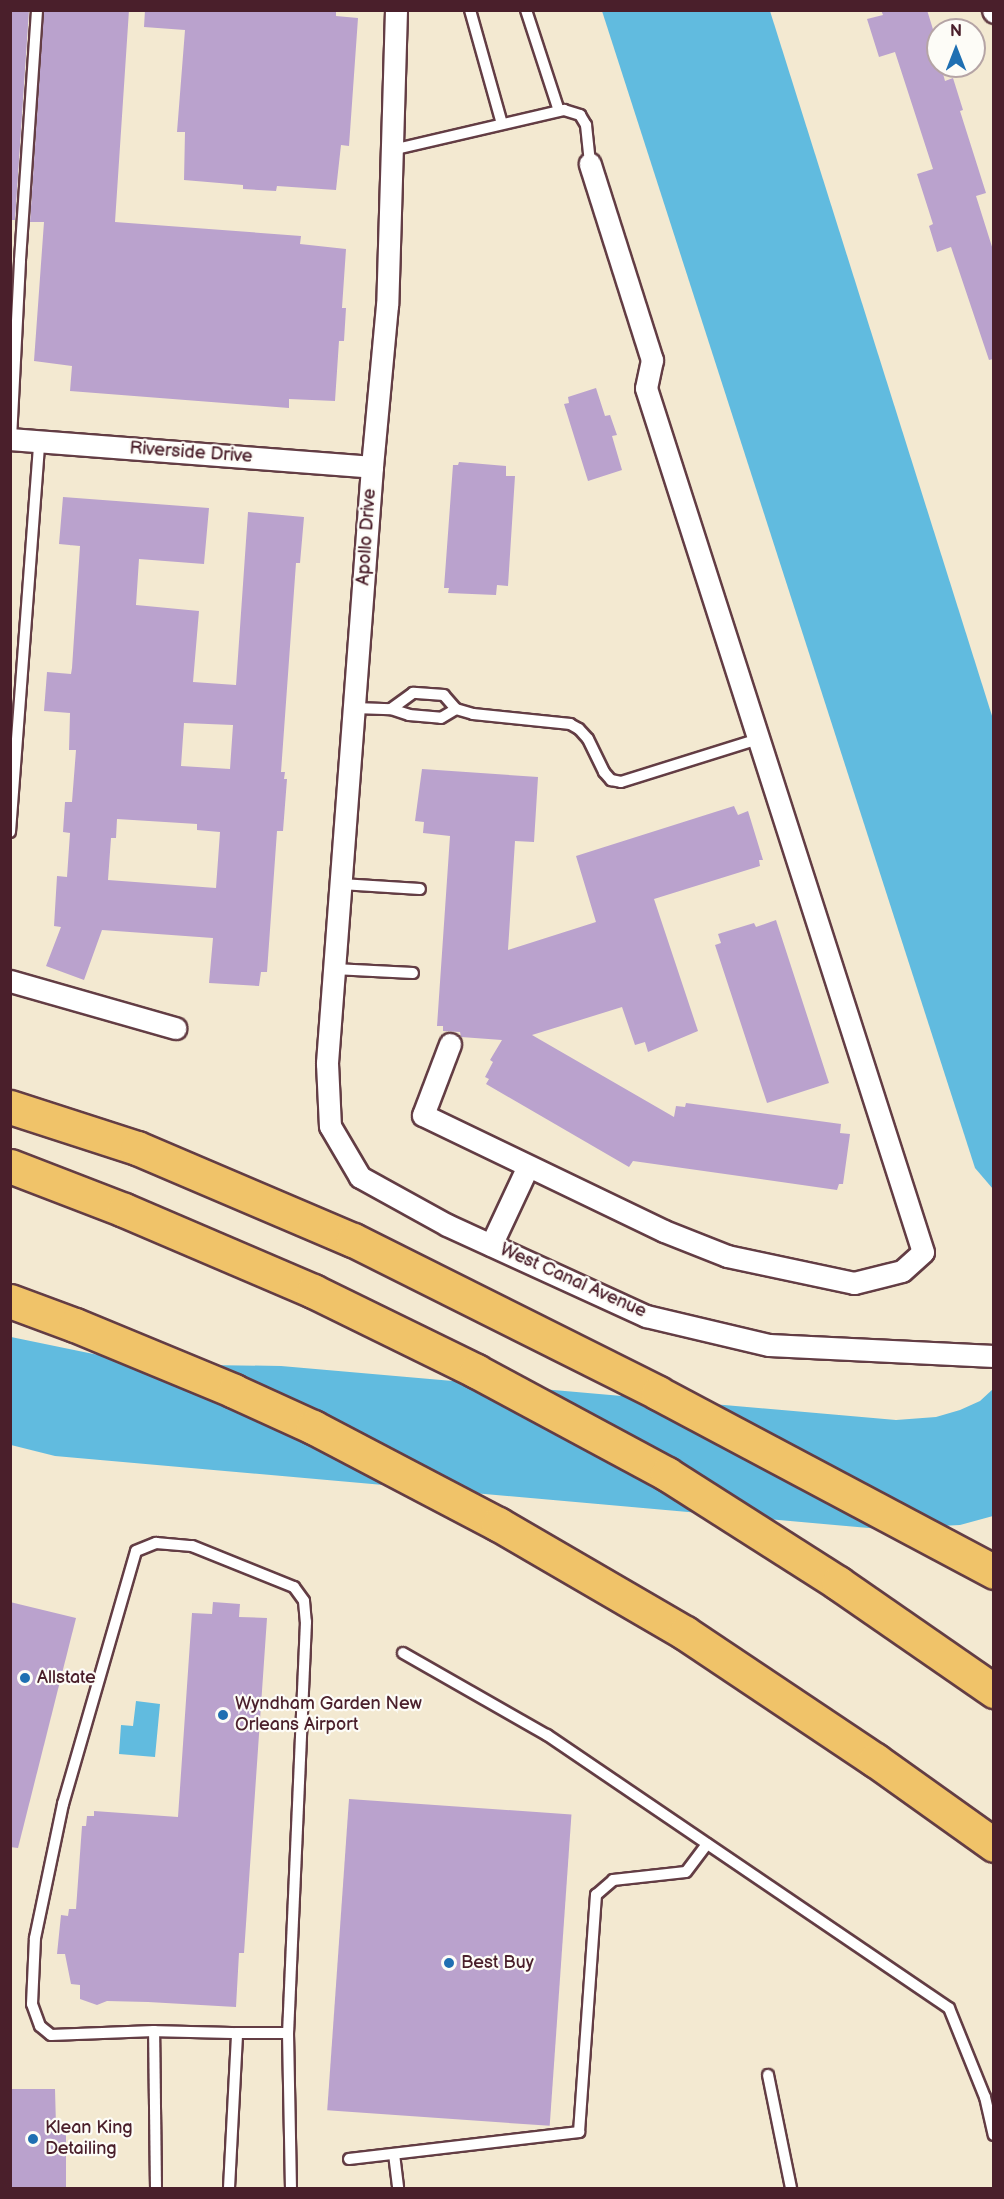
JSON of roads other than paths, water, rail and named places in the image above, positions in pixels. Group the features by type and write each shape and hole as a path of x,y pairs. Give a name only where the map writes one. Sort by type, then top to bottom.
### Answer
{"highway":[{"path":"10,1107 138,1148 353,1240 668,1399 993,1572"},
{"path":"10,1166 124,1210 323,1296 476,1371 667,1474 838,1583 993,1691"},
{"path":"10,1301 86,1329 313,1427 498,1524 686,1633 875,1760 993,1845"}],"street":[{"name":"Apollo Drive","path":"327,1064 372,467 387,305 396,10"},
{"path":"450,1044 423,1115 664,1231 739,1259 854,1283 902,1271 923,1252 646,388 652,360 590,164"},
{"name":"Riverside Drive","path":"11,439 372,467"},
{"path":"10,981 175,1028"},
{"name":"West Canal Avenue","path":"327,1064 330,1126 360,1177 447,1225 646,1316 769,1345 927,1355 993,1356"},
{"path":"491,1245 528,1166"}],"lane":[{"path":"11,439 20,260 37,10"},
{"path":"470,10 502,124"},
{"path":"526,10 559,111"},
{"path":"392,150 559,111 573,111 580,115 586,125 590,164"},
{"path":"10,832 39,442"},
{"path":"391,709 413,693 444,695 456,709 473,714 570,724 579,729 588,739 604,772 611,780 621,782 758,739"},
{"path":"354,708 391,709 409,715 441,718 456,709"},
{"path":"341,884 420,889"},
{"path":"334,969 413,973"},
{"path":"288,2033 154,2031 51,2035 40,2026 32,2004 35,1938 63,1804 136,1551 156,1543 192,1546 294,1587 304,1601 306,1622 288,2033 291,2188"},
{"path":"403,1653 547,1735 949,2008 985,2097 993,2135"},
{"path":"349,2159 579,2132 596,1895 613,1880 686,1872 707,1844"},
{"path":"154,2031 156,2188"},
{"path":"229,2188 237,2033"},
{"path":"768,2075 791,2188"},
{"path":"394,2154 398,2188"}],"water":[{"path":"602,11 770,11 993,719 993,1189 975,1168"},
{"path":"11,1337 142,1364 281,1366 896,1420 936,1417 960,1410 980,1401 993,1389 993,1516 960,1525 880,1529 55,1456 11,1445"},
{"path":"136,1701 160,1704 155,1757 119,1754 121,1725 133,1726"}],"place":[{"name":"Allstate","path":"25,1678"},
{"name":"Wyndham Garden New Orleans Airport","path":"223,1715"},
{"name":"Best Buy","path":"449,1963"},
{"name":"Klean King Detailing","path":"33,2139"}]}
